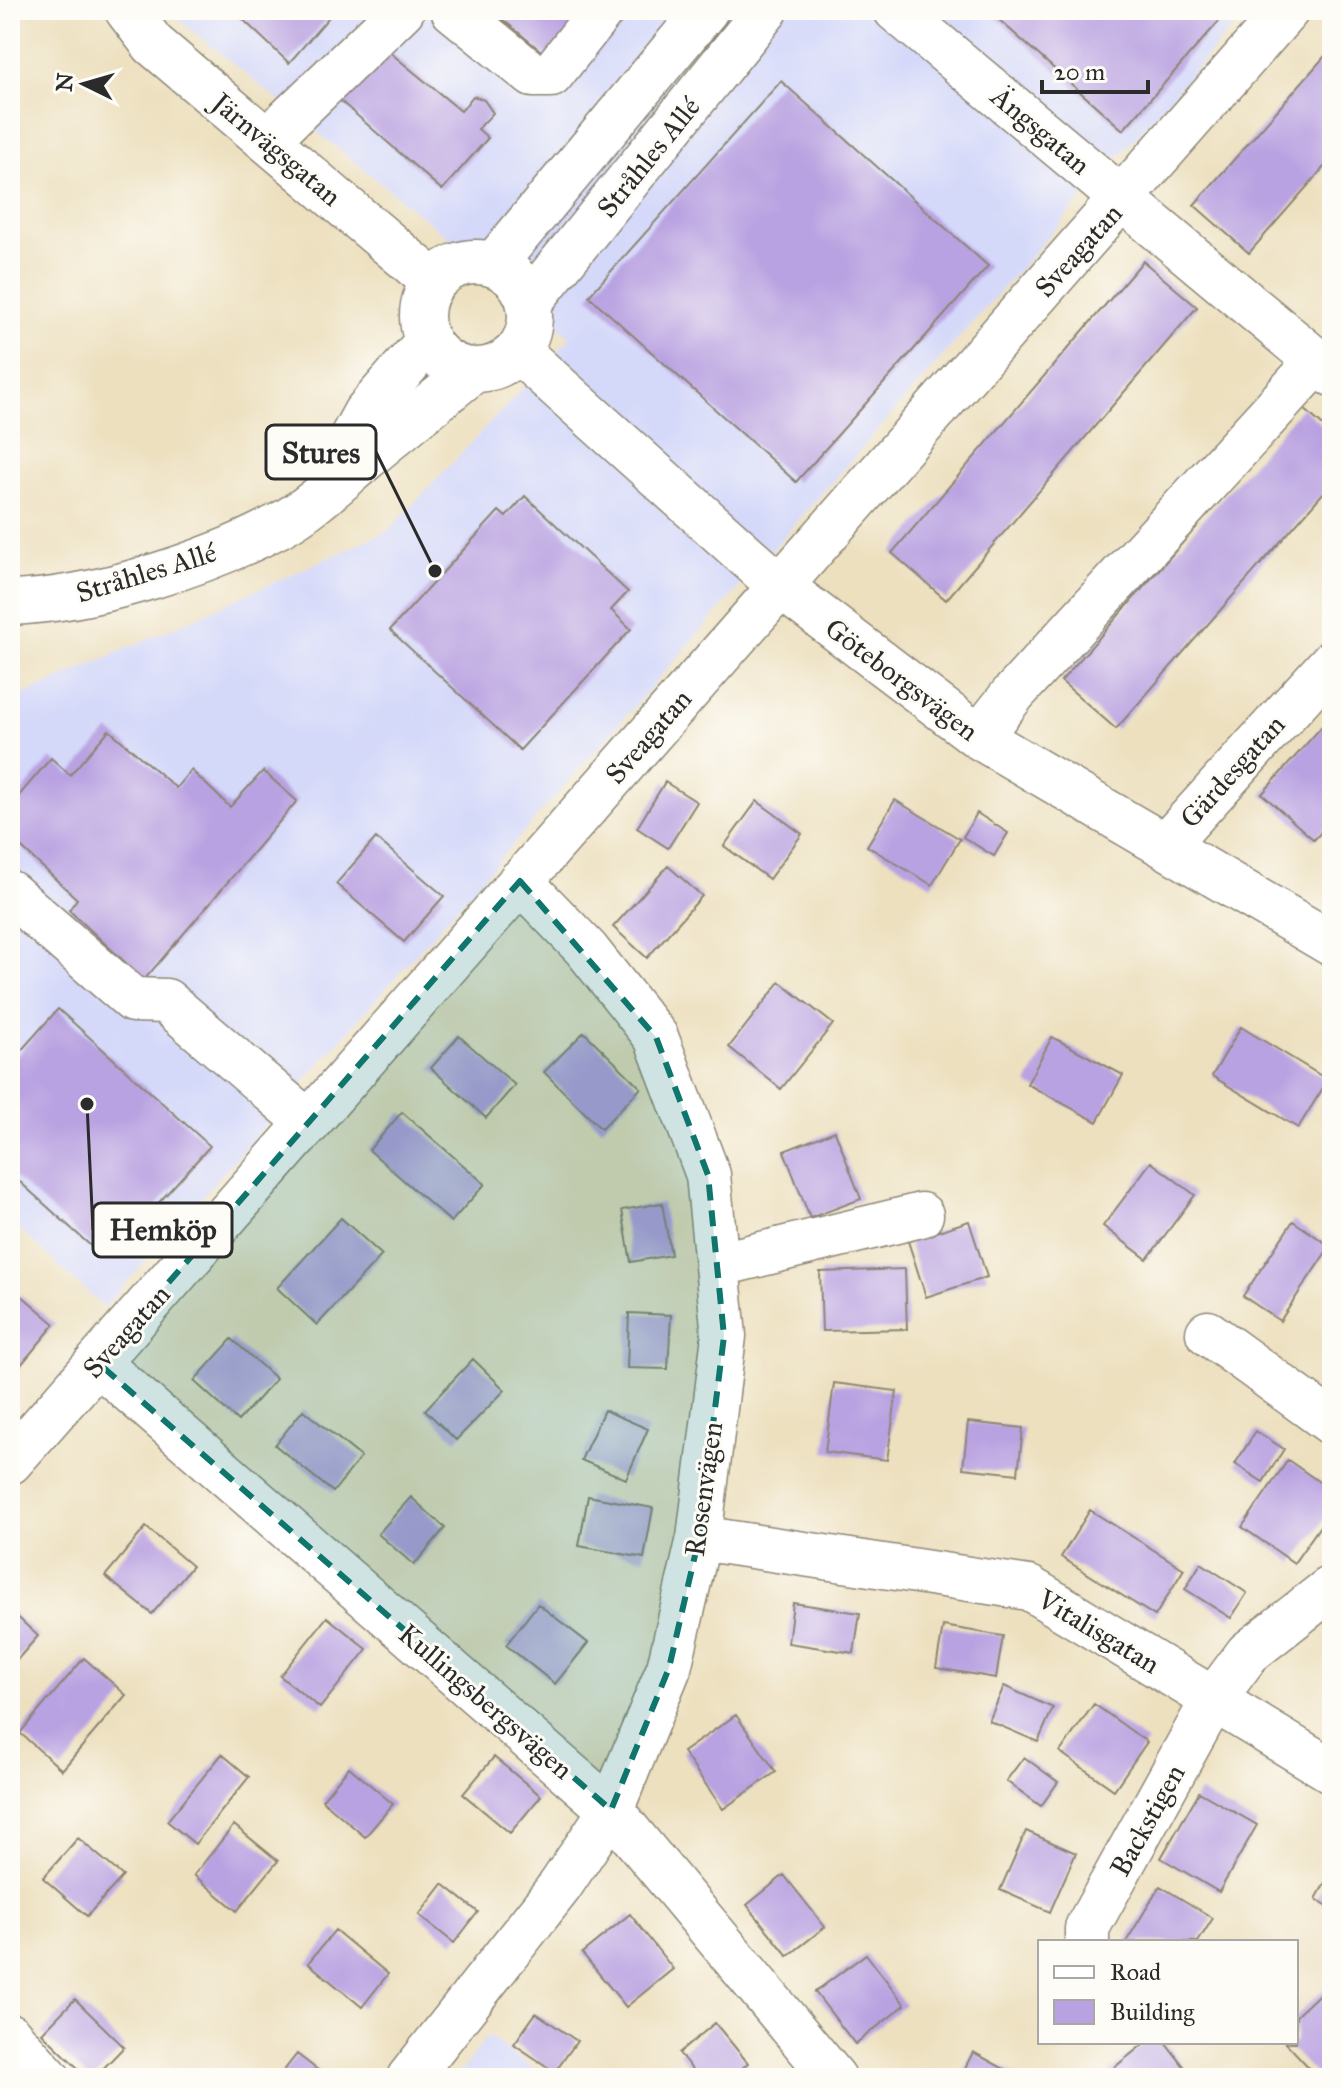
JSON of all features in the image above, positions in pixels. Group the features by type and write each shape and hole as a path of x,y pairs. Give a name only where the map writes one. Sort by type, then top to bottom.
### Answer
{"street":[{"name":"Järnvägsgatan","path":"127,10 153,44 434,282"},
{"path":"267,140 402,10"},
{"path":"453,10 533,75 551,75 602,10"},
{"name":"Stråhles Allé","path":"494,264 706,10"},
{"name":"Stråhles Allé","path":"529,303 766,10"},
{"name":"Ängsgatan","path":"896,10 1325,368"},
{"name":"Sveagatan","path":"10,1462 1124,199 1287,10"},
{"path":"474,370 455,366 440,356 428,341 423,327 422,311 426,295 446,270 461,263 477,261 494,264 510,272 522,286 529,303 531,320 518,351"},
{"name":"Stråhles Allé","path":"318,499 365,413 428,341"},
{"name":"Stråhles Allé","path":"10,603 77,595 170,570 279,525 318,499 474,370 506,362 518,351"},
{"name":"Göteborgsvägen","path":"518,351 780,586 979,737 1332,944"},
{"path":"979,737 1013,694 1325,368"},
{"name":"Gärdesgatan","path":"1165,846 1332,662"},
{"name":"Rosenvägen","path":"409,2078 560,1886 611,1810 669,1668 699,1538 724,1336 708,1175 656,1037 586,949 520,881"},
{"path":"10,893 133,1000 166,1001 309,1123"},
{"path":"717,1265 921,1215"},
{"path":"1208,1333 1332,1423"},
{"name":"Kullingsbergsvägen","path":"98,1363 611,1810 834,2078"},
{"name":"Vitalisgatan","path":"699,1538 1029,1588 1332,1771"},
{"name":"Backstigen","path":"1087,1940 1087,1928 1213,1700 1248,1653 1332,1587"},
{"path":"10,2036 48,2078"}],"highlighted area":[{"path":"520,881 656,1037 708,1175 724,1336 699,1538 669,1668 611,1810 98,1363"}],"shaded area":[{"path":"172,10 1248,10 104,1308 10,1220 10,701 388,531 571,337 178,19"},
{"path":"488,2036 546,2078 456,2078"}],"building":[{"path":"233,10 335,10 289,63"},
{"path":"491,10 599,10 557,64"},
{"path":"988,10 1229,10 1123,130"},
{"path":"381,45 461,111 473,96 484,100 493,113 478,129 488,138 442,190 336,97"},
{"path":"1332,48 1332,158 1249,253 1194,205"},
{"path":"781,81 988,266 796,482 589,296"},
{"path":"1143,261 1197,307 946,600 892,553"},
{"path":"1302,407 1332,434 1332,483 1116,729 1061,681"},
{"path":"525,496 628,592 611,610 631,629 520,750 390,630 499,511 506,517"},
{"path":"1332,715 1332,820 1314,840 1262,794"},
{"path":"109,730 176,788 191,770 230,807 263,771 297,801 144,980 69,910 77,899 10,837 10,806 51,758 70,775"},
{"path":"665,782 697,802 668,848 637,828"},
{"path":"895,800 960,839 932,885 867,846"},
{"path":"757,801 802,834 769,879 724,846"},
{"path":"977,813 1008,833 994,856 963,837"},
{"path":"376,838 444,896 404,942 336,884"},
{"path":"668,866 702,896 647,958 613,927"},
{"path":"780,982 833,1024 781,1089 729,1047"},
{"path":"58,1009 210,1146 117,1249 102,1236 92,1247 10,1173 10,1063"},
{"path":"1241,1027 1328,1080 1298,1128 1212,1076"},
{"path":"584,1032 641,1088 601,1129 544,1072"},
{"path":"459,1036 515,1085 486,1118 431,1068"},
{"path":"1052,1037 1123,1075 1097,1122 1027,1084"},
{"path":"402,1112 485,1184 451,1222 369,1150"},
{"path":"835,1131 861,1199 810,1218 784,1151"},
{"path":"1151,1162 1195,1195 1147,1259 1103,1226"},
{"path":"662,1203 671,1255 631,1262 622,1210"},
{"path":"341,1218 382,1255 317,1325 277,1288"},
{"path":"969,1221 987,1277 926,1297 908,1241"},
{"path":"1293,1221 1330,1246 1280,1321 1243,1296"},
{"path":"905,1269 907,1329 822,1331 820,1272"},
{"path":"21,1295 55,1324 10,1378 10,1308"},
{"path":"629,1313 671,1315 668,1369 627,1368"},
{"path":"232,1339 276,1379 238,1421 194,1381"},
{"path":"473,1359 505,1390 456,1440 425,1410"},
{"path":"834,1383 897,1391 887,1460 825,1452"},
{"path":"303,1410 361,1457 333,1492 275,1445"},
{"path":"604,1410 648,1429 626,1479 581,1460"},
{"path":"968,1422 1023,1428 1018,1474 963,1468"},
{"path":"1256,1431 1284,1449 1263,1482 1235,1464"},
{"path":"1288,1460 1332,1491 1332,1509 1294,1563 1242,1527"},
{"path":"588,1496 653,1508 644,1558 579,1546"},
{"path":"411,1497 445,1528 414,1565 378,1534"},
{"path":"1090,1510 1184,1569 1155,1616 1061,1557"},
{"path":"146,1527 192,1566 152,1614 105,1576"},
{"path":"1201,1563 1247,1593 1231,1618 1185,1589"},
{"path":"793,1603 860,1613 854,1653 788,1643"},
{"path":"538,1604 588,1643 555,1684 506,1645"},
{"path":"10,1610 38,1636 10,1668"},
{"path":"327,1617 367,1649 320,1708 280,1676"},
{"path":"943,1626 1003,1636 996,1678 936,1668"},
{"path":"84,1658 126,1695 62,1770 20,1733"},
{"path":"1004,1686 1053,1708 1038,1742 989,1721"},
{"path":"1094,1704 1147,1742 1114,1790 1060,1752"},
{"path":"736,1715 776,1772 723,1809 683,1752"},
{"path":"222,1754 249,1777 195,1844 167,1821"},
{"path":"494,1757 541,1796 510,1833 463,1794"},
{"path":"1024,1757 1058,1782 1041,1806 1006,1781"},
{"path":"349,1767 393,1804 365,1837 322,1800"},
{"path":"1199,1792 1257,1825 1219,1892 1161,1858"},
{"path":"234,1825 278,1861 237,1911 194,1875"},
{"path":"1026,1831 1076,1853 1050,1912 1000,1890"},
{"path":"78,1838 123,1876 87,1916 43,1878"},
{"path":"1332,1870 1332,1908 1316,1899"},
{"path":"784,1875 825,1927 788,1956 747,1905"},
{"path":"443,1884 478,1912 454,1943 419,1915"},
{"path":"1160,1886 1213,1918 1199,1940 1127,1940"},
{"path":"630,1914 673,1969 626,2007 582,1953"},
{"path":"335,1930 388,1974 362,2007 308,1963"},
{"path":"866,1954 905,2005 855,2044 815,1992"},
{"path":"1332,1982 1332,2062 1317,2076 1287,2044 1298,2044 1298,2014"},
{"path":"75,1999 124,2047 94,2078 88,2078 42,2033"},
{"path":"536,2013 577,2041 555,2072 514,2044"},
{"path":"715,2023 748,2063 731,2078 699,2078 679,2053"},
{"path":"1144,2044 1167,2044 1193,2078 1116,2078 1110,2071"},
{"path":"973,2052 1017,2076 960,2078"},
{"path":"297,2054 328,2078 278,2078"}],"place":[{"name":"Stures","path":"435,571"},
{"name":"Hemköp","path":"87,1104"}]}
